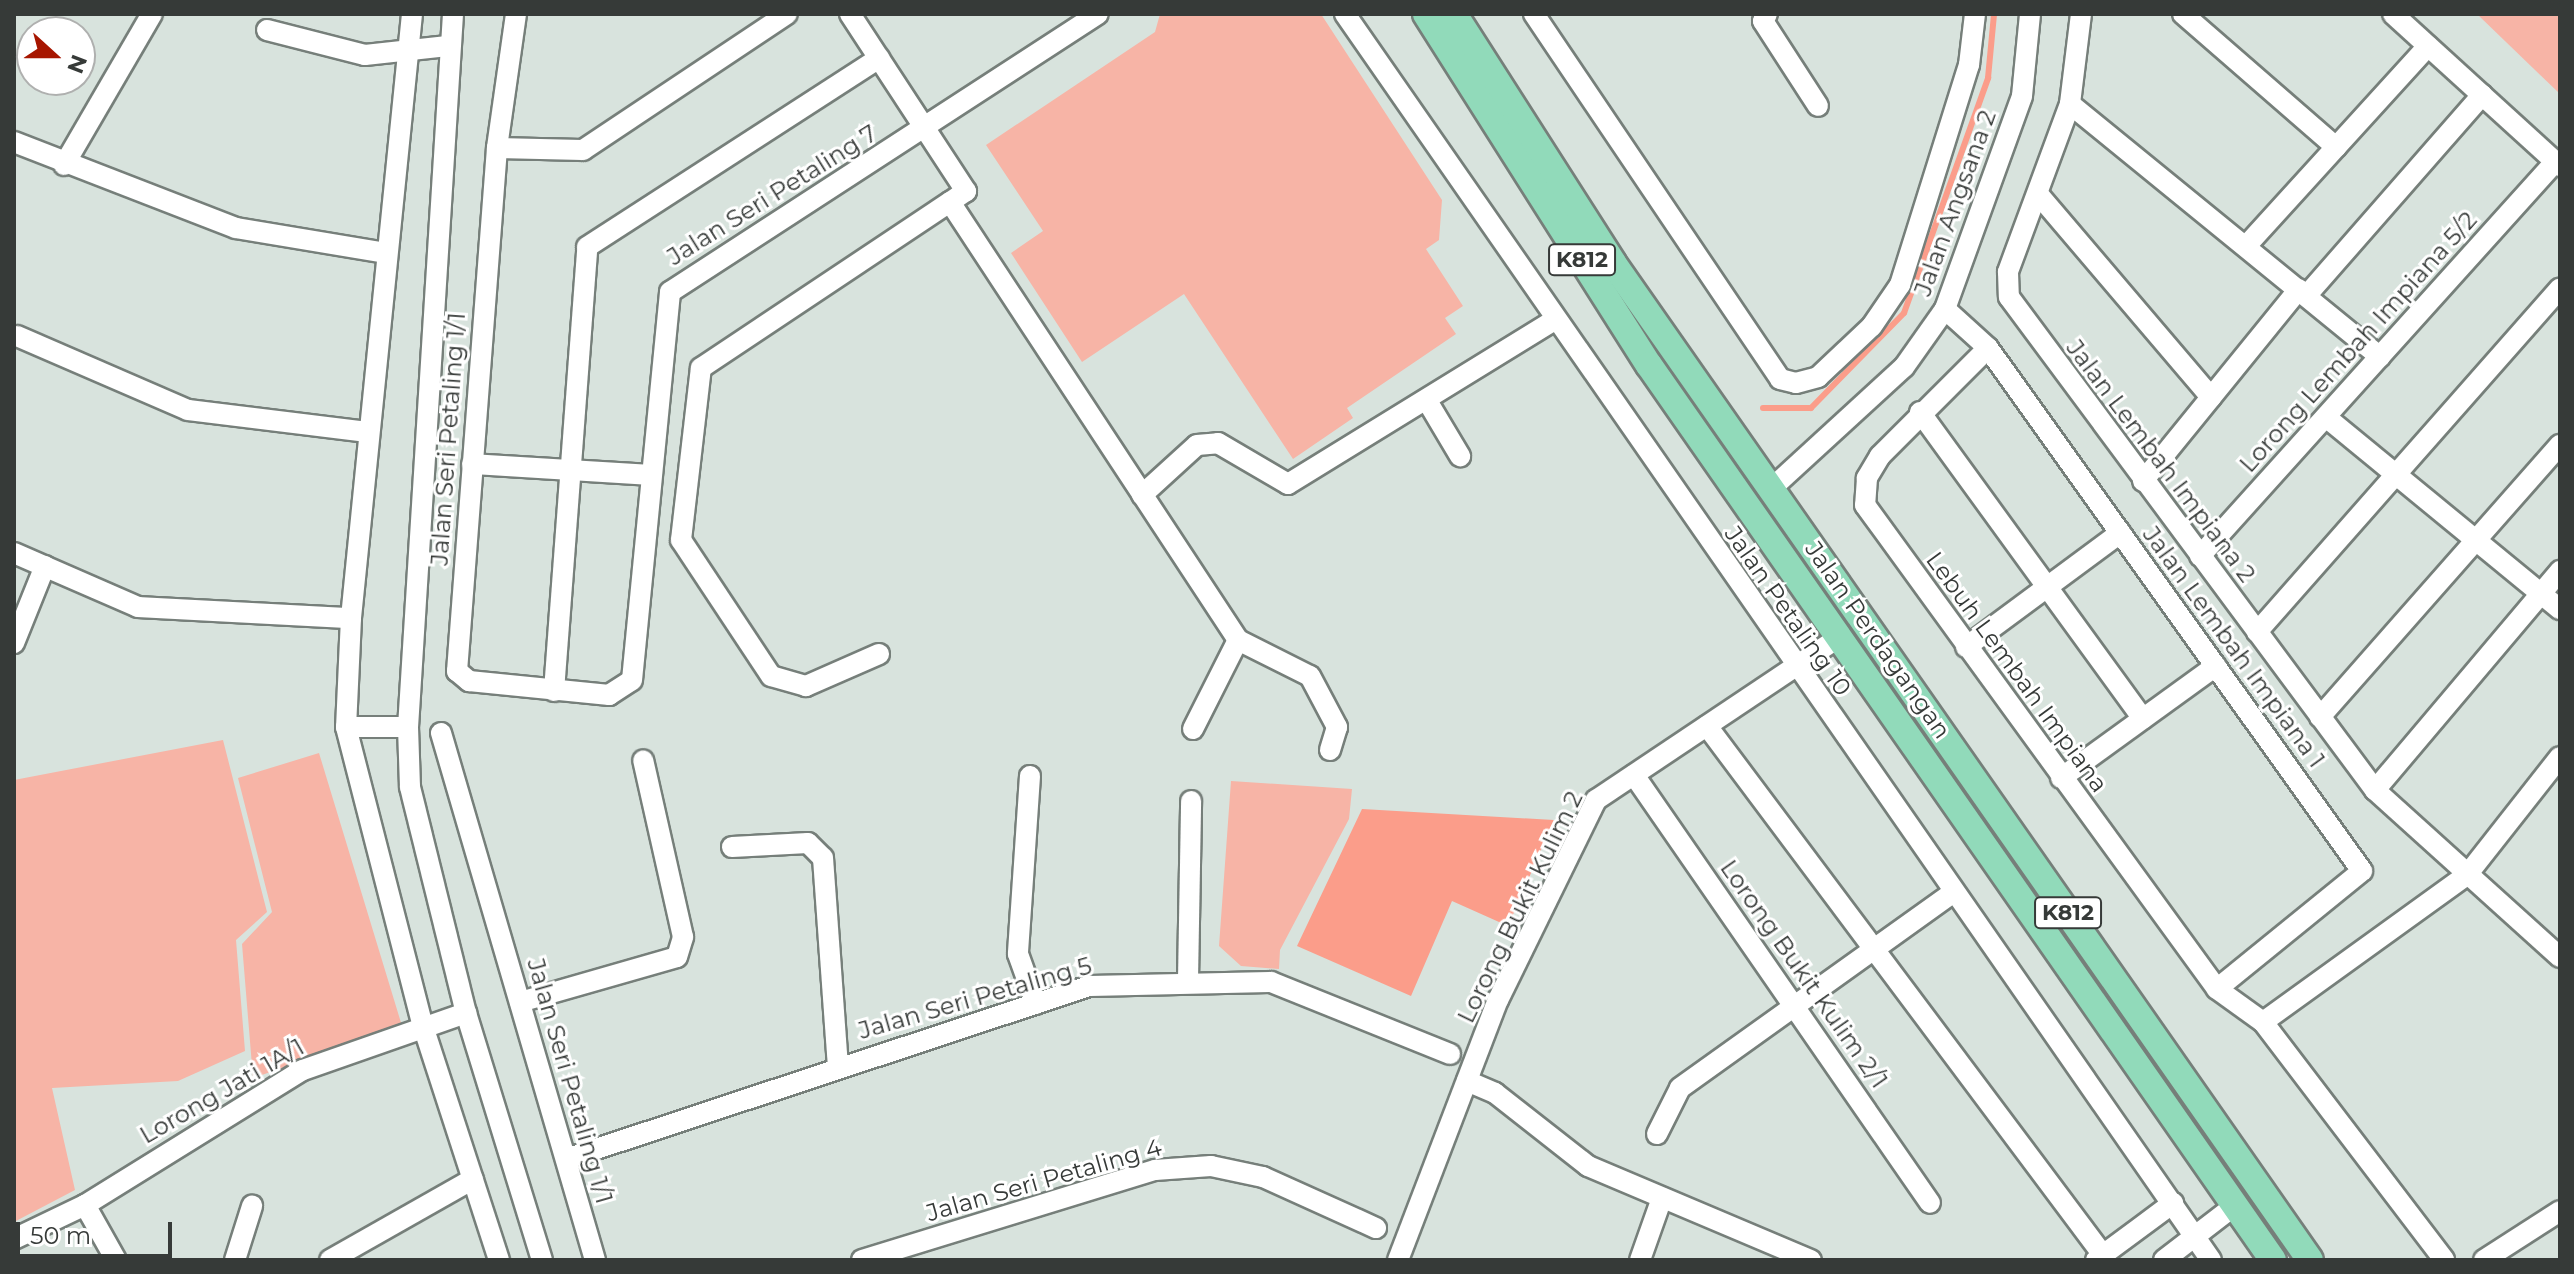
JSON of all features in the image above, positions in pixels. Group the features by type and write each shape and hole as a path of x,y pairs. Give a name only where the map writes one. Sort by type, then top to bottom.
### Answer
{"main road":[{"name":"Jalan Perdagangan","path":"1426,14 1649,365 2273,1260"},
{"name":"Jalan Perdagangan","path":"1454,14 1613,263 1774,486 2310,1260"}],"street":[{"path":"64,165 152,14"},
{"path":"412,14 403,54 368,432 351,618 346,727 423,1026 499,1260"},
{"path":"453,14 448,46 437,333 408,727 410,787 466,1013 542,1260"},
{"name":"Jalan Seri Petaling 1/1","path":"516,14 497,148 457,671 469,681 554,691 622,692 633,668"},
{"path":"497,148 583,150 787,14"},
{"path":"850,14 966,191 701,368 681,540 771,676 806,686 879,654"},
{"name":"Jalan Petaling 10","path":"1345,14 1553,321 2211,1260"},
{"path":"1534,14 1780,379 1818,377 1872,326 1900,285 1969,65 1975,14"},
{"path":"1767,14 1763,21 1818,106"},
{"name":"Jalan Angsana 2","path":"1774,486 1904,367 1945,309 2022,96 2030,14"},
{"name":"Jalan Lembah Impiana 2","path":"2081,14 2070,104 2008,272 2009,297 2375,790 2560,957"},
{"path":"2183,14 2336,147"},
{"path":"2393,14 2558,164"},
{"name":"Jalan Seri Petaling 7","path":"633,668 670,292 926,129 1087,17"},
{"path":"267,30 324,49 403,54 448,46"},
{"path":"2247,245 2428,46"},
{"path":"554,691 567,470 587,247 879,58"},
{"path":"2143,481 2303,292 2482,95"},
{"path":"2070,104 2247,245 2380,357"},
{"path":"14,142 64,165 236,228 386,253"},
{"name":"Lorong Lembah Impiana 5/2","path":"2200,556 2558,164"},
{"path":"2038,194 2211,397"},
{"path":"950,202 1238,640 1310,676 1337,727 1330,750"},
{"path":"2257,632 2560,288"},
{"name":"Jalan Lembah Impiana 1","path":"1945,309 1988,348 2362,871 2217,989"},
{"path":"1142,495 1197,445 1218,443 1288,484 1429,404 1553,321"},
{"path":"17,336 188,410 368,432"},
{"name":"Lebuh Lembah Impiana","path":"1988,348 1920,412 1880,456 1863,493 1966,647 2217,989 2263,1022 2444,1260"},
{"path":"1429,404 1460,456"},
{"path":"1920,412 2143,719"},
{"path":"2326,417 2474,543 2560,609"},
{"path":"2320,717 2560,445"},
{"path":"472,464 650,475"},
{"path":"1966,647 2120,533"},
{"path":"14,553 138,607 351,618"},
{"path":"14,643 45,566"},
{"path":"2375,790 2560,571"},
{"name":"Lorong Bukit Kulim 2","path":"1398,1260 1467,1081 1596,800 1838,638"},
{"path":"1193,729 1238,640"},
{"path":"2061,778 2216,666"},
{"path":"1707,726 1876,948 2099,1258 2173,1203"},
{"path":"346,727 408,727"},
{"name":"Jalan Seri Petaling 1/1","path":"441,733 595,1260"},
{"path":"2263,1022 2467,875 2560,757"},
{"path":"520,1002 677,957 683,937 643,760"},
{"name":"Lorong Bukit Kulim 2/1","path":"1634,775 1930,1203"},
{"path":"1030,776 1018,954 1036,1004"},
{"path":"1188,980 1191,801"},
{"path":"732,847 808,843 823,858 838,1066"},
{"path":"1657,1134 1680,1088 1954,892"},
{"name":"Jalan Seri Petaling 5","path":"566,1159 838,1066 1089,986 1188,980 1271,982 1450,1054"},
{"name":"Lorong Jati 1A/1","path":"14,1239 85,1205 303,1070 466,1013"},
{"path":"1467,1081 1495,1093 1588,1166 1811,1260"},
{"name":"Jalan Seri Petaling 4","path":"862,1260 1155,1170 1211,1166 1263,1177 1376,1228"},
{"path":"330,1260 473,1179"},
{"path":"1640,1260 1662,1198"},
{"path":"85,1205 116,1260"},
{"path":"235,1260 252,1206"},
{"path":"2164,1260 2234,1206"},
{"path":"2484,1260 2560,1211"}],"shaded area":[{"path":"1160,14 1321,14 1442,200 1439,240 1426,249 1463,306 1445,318 1456,334 1347,408 1353,418 1293,459 1184,294 1082,362 1011,253 1043,231 986,145 1155,32"},
{"path":"2477,14 2560,14 2560,94"},
{"path":"223,740 267,912 236,940 245,1051 178,1081 52,1088 75,1190 14,1222 14,780"},
{"path":"319,753 402,1026 253,1078 242,944 272,912 238,778"},
{"path":"1231,781 1352,789 1349,819 1280,950 1279,969 1241,966 1219,946"},
{"path":"1362,809 1554,820 1508,926 1452,901 1411,996 1297,946"}],"waterway":[{"path":"1763,408 1811,408 1904,313 1988,78 1994,14"}]}
